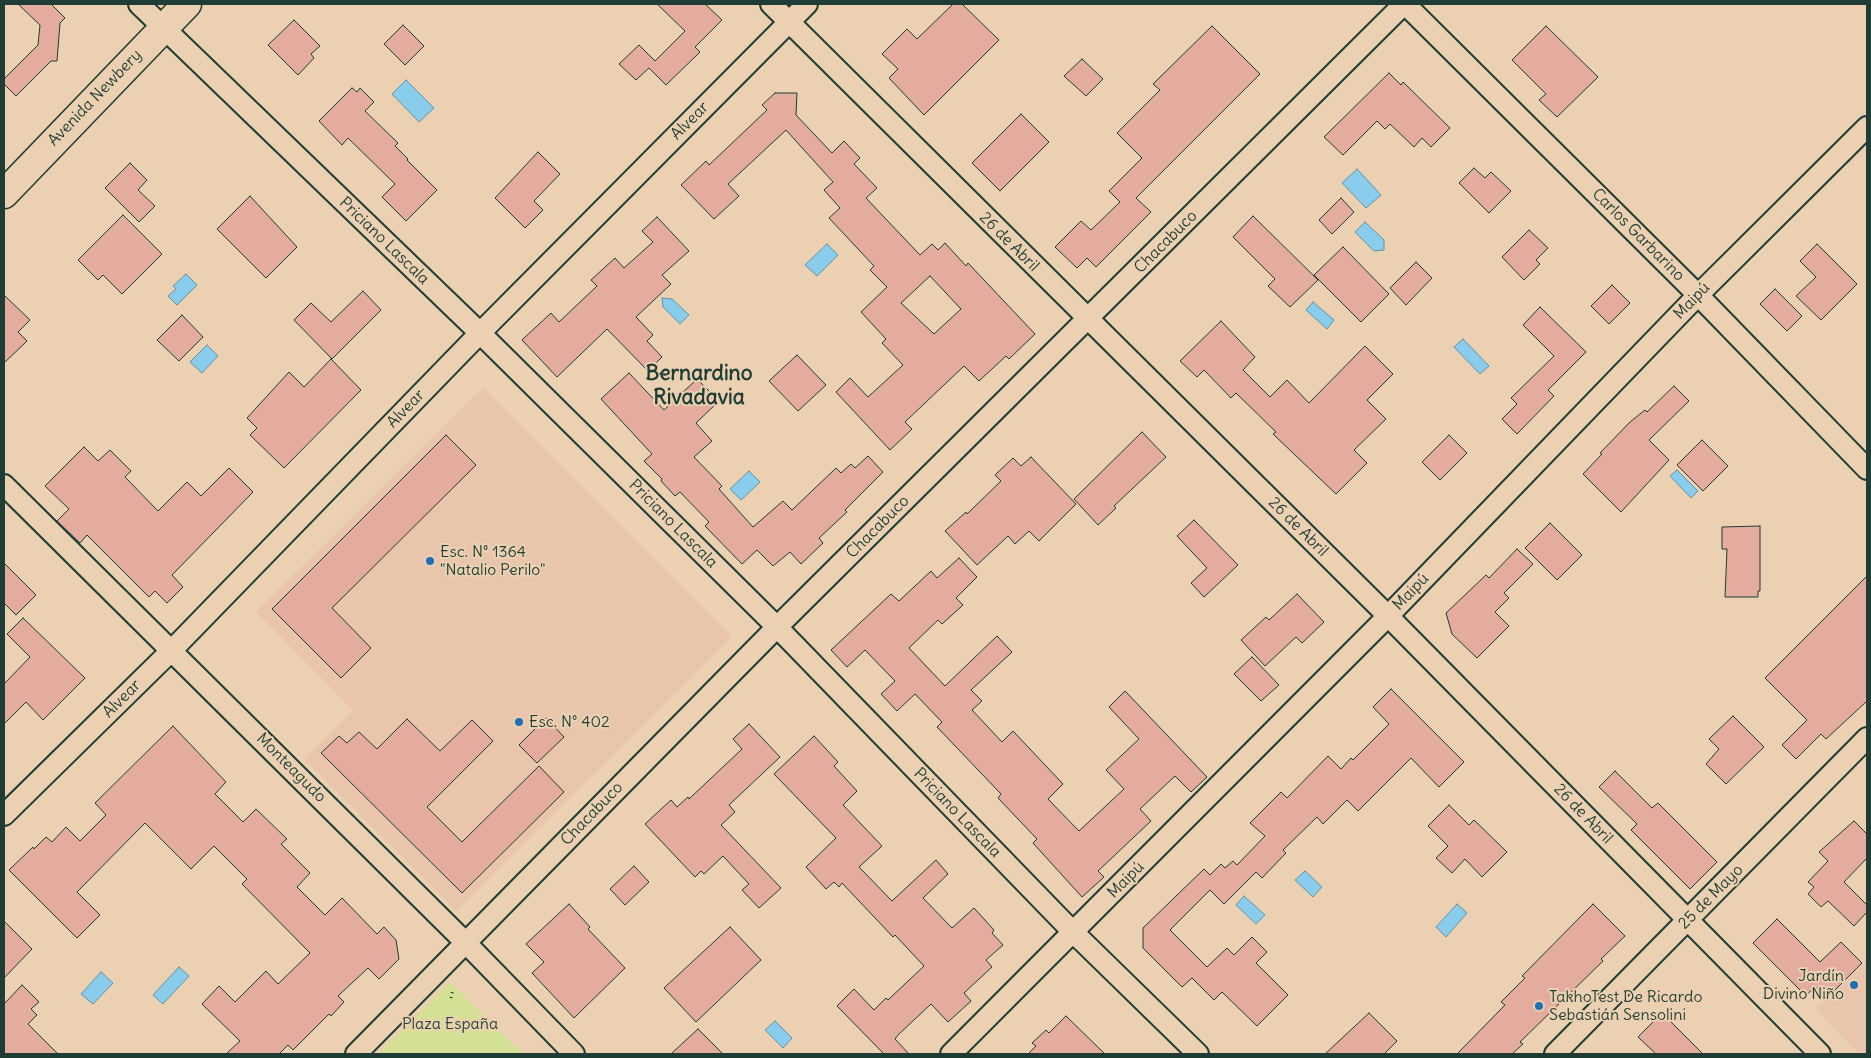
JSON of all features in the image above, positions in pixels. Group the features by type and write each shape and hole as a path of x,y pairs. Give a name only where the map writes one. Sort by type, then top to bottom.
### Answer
{"main road":[{"name":"Avenida Newbery","path":"4,194 187,4"}],"street":[{"name":"Priciano Lascala","path":"139,4 480,333 777,627 1073,932 1198,1054"},
{"name":"26 de Abril","path":"771,4 1087,320 1388,616 1820,1054"},
{"name":"Alvear","path":"4,815 172,650 480,333 808,4"},
{"name":"Carlos Garbarino","path":"1405,4 1698,295 1867,469"},
{"name":"Chacabuco","path":"356,1054 777,627 1405,4"},
{"name":"Maipú","path":"951,1054 1388,616 1698,295 1867,127"},
{"name":"Monteagudo","path":"4,484 466,942 574,1054"},
{"name":"25 de Mayo","path":"1555,1054 1867,738"}],"shaded area":[{"path":"483,388 732,637 456,911 304,759 353,710 256,612"},
{"name":"Jardín Divino Niño","path":"1867,960 1867,1054 1859,1054 1816,1009"}],"green space":[{"name":"Plaza España","path":"450,982 523,1054 378,1054"}],"water":[{"path":"406,80 434,108 419,122 392,94"},
{"path":"1357,169 1381,195 1366,208 1342,183"},
{"path":"1365,222 1384,240 1384,250 1374,251 1355,232"},
{"path":"827,244 838,255 817,276 805,265"},
{"path":"186,274 197,285 177,305 168,296 176,289 173,286"},
{"path":"662,298 672,299 689,315 680,324 663,307"},
{"path":"1313,302 1334,320 1327,329 1306,310"},
{"path":"1463,339 1489,366 1480,374 1454,347"},
{"path":"207,345 218,356 202,373 190,362"},
{"path":"1677,470 1698,491 1691,498 1670,476"},
{"path":"749,471 760,482 741,500 730,489"},
{"path":"1305,871 1322,887 1313,897 1295,880"},
{"path":"1244,896 1265,915 1256,924 1236,905"},
{"path":"1457,904 1467,913 1446,937 1436,927"},
{"path":"179,967 189,976 163,1004 153,995"},
{"path":"101,972 113,983 93,1004 81,994"},
{"path":"775,1021 792,1038 783,1048 765,1030"}],"building":[{"path":"18,4 51,4 65,18 60,23 57,61 51,61 16,96 4,84 4,79 38,45 40,25"},
{"path":"657,4 705,4 722,20 695,47 700,52 666,85 649,68 636,80 619,64 639,45 655,61 685,31"},
{"path":"953,4 962,4 999,40 924,115 889,78 898,69 882,54 907,29 917,39"},
{"path":"294,20 320,46 311,54 314,58 298,75 268,45"},
{"path":"403,25 424,46 405,65 384,44"},
{"path":"1212,26 1260,74 1136,198 1151,212 1096,267 1087,258 1077,268 1055,247 1081,221 1091,230 1120,202 1109,191 1142,158 1117,133 1160,90 1153,84"},
{"path":"1546,26 1598,77 1557,117 1539,100 1546,94 1512,60"},
{"path":"1082,59 1103,79 1086,96 1064,76"},
{"path":"1389,73 1401,85 1403,82 1450,128 1431,147 1422,138 1414,147 1390,124 1385,129 1377,121 1343,155 1324,137"},
{"path":"352,88 357,92 360,88 374,102 365,111 398,143 395,146 437,190 406,221 382,197 395,184 348,138 342,145 319,121"},
{"path":"775,93 797,93 796,115 832,153 844,141 860,158 854,164 877,188 866,198 920,255 932,244 938,250 945,243 966,266 968,263 1035,334 1009,359 1006,356 979,381 964,366 905,422 912,429 890,450 836,392 850,378 868,397 903,365 882,343 886,339 861,312 887,287 870,270 874,266 829,218 840,208 824,190 833,182 786,130 728,184 739,196 714,219 681,185 706,161 709,165 767,110 762,105","holes":["930,276 961,309 934,334 901,303"]},
{"path":"1021,114 1049,142 1000,191 972,163"},
{"path":"538,152 560,174 534,201 543,210 525,228 495,198"},
{"path":"130,163 147,180 138,190 155,206 139,222 105,188"},
{"path":"1474,168 1485,178 1491,172 1511,191 1489,213 1459,183"},
{"path":"250,196 297,247 266,278 217,229"},
{"path":"1341,198 1354,212 1332,234 1319,220"},
{"path":"123,215 162,254 122,294 103,275 98,280 78,260"},
{"path":"1253,216 1318,280 1290,307 1268,286 1275,279 1233,237"},
{"path":"657,217 689,251 662,275 671,284 636,317 653,335 647,341 662,357 648,371 607,329 557,377 522,340 551,313 559,322 597,286 591,280 615,258 624,268 653,242 642,231"},
{"path":"1529,230 1548,248 1536,260 1540,264 1524,280 1502,257"},
{"path":"1817,244 1857,284 1821,320 1796,296 1816,277 1800,261"},
{"path":"1343,247 1389,294 1361,322 1314,275"},
{"path":"1416,262 1432,278 1406,305 1390,288"},
{"path":"1612,285 1630,303 1609,324 1591,306"},
{"path":"1775,289 1802,316 1787,331 1760,304"},
{"path":"363,291 381,310 332,359 294,320 311,303 331,322"},
{"path":"4,295 30,320 18,332 27,341 4,363"},
{"path":"1540,307 1586,352 1548,390 1554,396 1517,434 1502,419 1517,404 1511,398 1554,356 1523,325"},
{"path":"182,315 203,337 179,361 157,340"},
{"path":"1221,321 1255,357 1243,370 1270,397 1287,380 1309,403 1365,346 1393,374 1367,400 1386,419 1354,450 1367,463 1336,494 1273,434 1276,432 1236,393 1231,398 1204,370 1197,377 1180,361"},
{"path":"797,355 826,385 798,411 769,381"},
{"path":"331,359 361,390 284,468 250,435 257,428 247,418 289,372 304,387"},
{"path":"629,373 664,410 697,379 719,401 696,423 712,441 694,457 722,486 719,489 753,527 783,501 792,510 836,468 841,473 851,464 855,468 868,456 883,472 845,510 847,512 819,538 823,543 801,564 790,552 773,566 757,550 742,564 705,526 709,522 680,492 675,496 661,481 662,479 644,461 652,454 601,399"},
{"path":"1674,386 1689,401 1649,440 1669,460 1621,512 1583,474 1630,422 1645,410 1647,412"},
{"path":"1142,432 1166,457 1114,506 1116,508 1098,525 1074,499"},
{"path":"446,435 476,465 332,608 371,648 341,678 272,609"},
{"path":"1449,435 1467,453 1440,480 1422,462"},
{"path":"1702,440 1728,466 1703,491 1677,465"},
{"path":"84,447 98,461 110,450 131,471 125,477 158,511 187,482 201,496 229,468 253,492 172,575 183,587 167,603 155,591 149,597 87,535 80,543 57,521 69,509 45,486"},
{"path":"1031,457 1076,504 1039,541 1029,531 1015,544 1008,536 977,565 945,531 966,512 967,514 1001,481 995,475 1013,458 1021,466"},
{"path":"1194,520 1238,565 1204,597 1191,583 1207,568 1177,536"},
{"path":"1550,523 1582,555 1557,580 1525,548"},
{"path":"1760,526 1760,591 1758,591 1758,597 1725,597 1727,549 1722,549 1722,527"},
{"path":"1517,549 1533,564 1504,593 1509,598 1495,612 1509,626 1477,658 1452,634 1446,613 1486,575 1489,578"},
{"path":"959,558 977,577 956,598 963,605 942,624 938,620 909,648 945,686 997,636 1012,652 971,690 982,701 972,710 1002,742 1013,731 1063,784 1048,799 1079,831 1124,789 1106,770 1139,739 1109,707 1125,691 1207,777 1191,792 1175,776 1140,809 1151,821 1098,871 1104,877 1082,897 1033,843 1037,839 998,798 1001,794 937,727 942,722 915,694 897,711 881,694 895,681 865,650 847,667 831,650 891,594 899,601 931,571 937,578"},
{"path":"4,563 36,595 16,615 4,603"},
{"path":"1867,576 1867,701 1826,739 1821,734 1796,759 1782,745 1807,720 1765,678"},
{"path":"1297,594 1324,622 1302,643 1296,637 1265,666 1241,640 1266,617 1269,620"},
{"path":"23,618 85,678 43,720 26,702 4,724 4,684 30,657 7,634"},
{"path":"1252,657 1279,685 1261,701 1234,674"},
{"path":"1391,689 1464,762 1439,787 1411,758 1358,811 1347,800 1323,824 1317,817 1283,850 1286,853 1262,878 1256,872 1224,904 1210,890 1170,930 1207,967 1227,948 1234,955 1252,937 1267,952 1256,963 1288,995 1257,1026 1222,992 1214,1000 1192,978 1182,987 1143,948 1143,928 1204,869 1210,875 1221,864 1225,868 1233,861 1237,865 1265,836 1250,823 1281,792 1287,798 1328,756 1341,769 1351,758 1353,760 1389,724 1373,707"},
{"path":"1733,716 1764,747 1726,784 1706,764 1719,749 1709,739"},
{"path":"546,718 564,737 537,763 519,745"},
{"path":"407,719 440,751 472,720 493,741 427,807 462,842 539,766 564,792 462,893 321,753 339,736 347,743 359,732 377,749"},
{"path":"749,724 780,757 729,805 735,812 721,825 781,888 759,908 742,890 749,884 723,856 704,874 701,871 695,877 645,824 671,800 677,807 688,797 689,799 742,749 733,739"},
{"path":"173,726 226,782 215,794 243,822 256,809 287,839 281,844 310,873 297,887 325,915 342,898 377,934 384,927 396,940 399,959 379,979 368,968 338,996 344,1002 331,1016 329,1014 293,1050 288,1045 279,1054 226,1054 240,1041 202,1004 219,986 235,1002 266,971 278,984 310,953 242,884 247,879 214,846 191,869 145,823 77,892 100,915 77,938 9,870 46,837 52,842 66,827 80,841 106,815 95,803"},
{"path":"814,736 838,762 834,766 857,791 843,805 882,846 859,867 892,901 936,860 948,874 923,898 952,928 974,908 994,930 992,933 1003,945 986,960 992,967 964,993 971,1001 948,1022 931,1004 898,1035 895,1039 909,1054 884,1054 837,1006 854,989 874,1010 886,998 888,1000 924,966 895,935 893,937 842,883 839,887 834,882 826,889 806,867 836,838 774,774"},
{"path":"1615,771 1652,808 1658,803 1717,862 1690,889 1631,830 1637,824 1599,787"},
{"path":"1449,805 1469,825 1474,820 1507,852 1482,877 1465,859 1452,873 1436,858 1448,846 1428,826"},
{"path":"1854,821 1867,834 1867,858 1844,882 1867,905 1867,912 1854,926 1828,901 1821,907 1808,894 1814,887 1808,882 1828,861 1819,852"},
{"path":"634,866 649,882 625,905 610,889"},
{"path":"569,904 590,927 588,929 625,968 574,1018 532,973 544,962 526,944"},
{"path":"1593,904 1625,936 1601,959 1603,961 1520,1042 1523,1044 1512,1054 1457,1054 1505,1005 1501,1002 1525,978 1522,976"},
{"path":"1777,919 1820,962 1841,942 1862,963 1827,998 1815,986 1806,996 1753,943"},
{"path":"4,921 32,949 4,978"},
{"path":"730,927 761,960 696,1022 664,988"},
{"path":"22,985 39,1002 31,1009 37,1015 28,1024 58,1054 4,1054 4,1004"},
{"path":"1369,1013 1397,1041 1384,1054 1325,1054"},
{"path":"1662,1013 1703,1054 1656,1054 1638,1037"},
{"path":"1066,1016 1105,1054 1028,1054 1036,1046 1032,1043 1046,1030 1049,1033"},
{"path":"698,1029 723,1054 671,1054"}],"place":[{"name":"Esc. N° 1364 \"Natalio Perilo\"","path":"430,561"},
{"name":"Esc. N° 402","path":"519,722"},
{"name":"Jardín Divino Niño","path":"1854,985"},
{"name":"TakhoTest De Ricardo Sebastián Sensolini","path":"1539,1006"}],"district":[{"name":"Bernardino Rivadavia","path":"699,386"}]}
